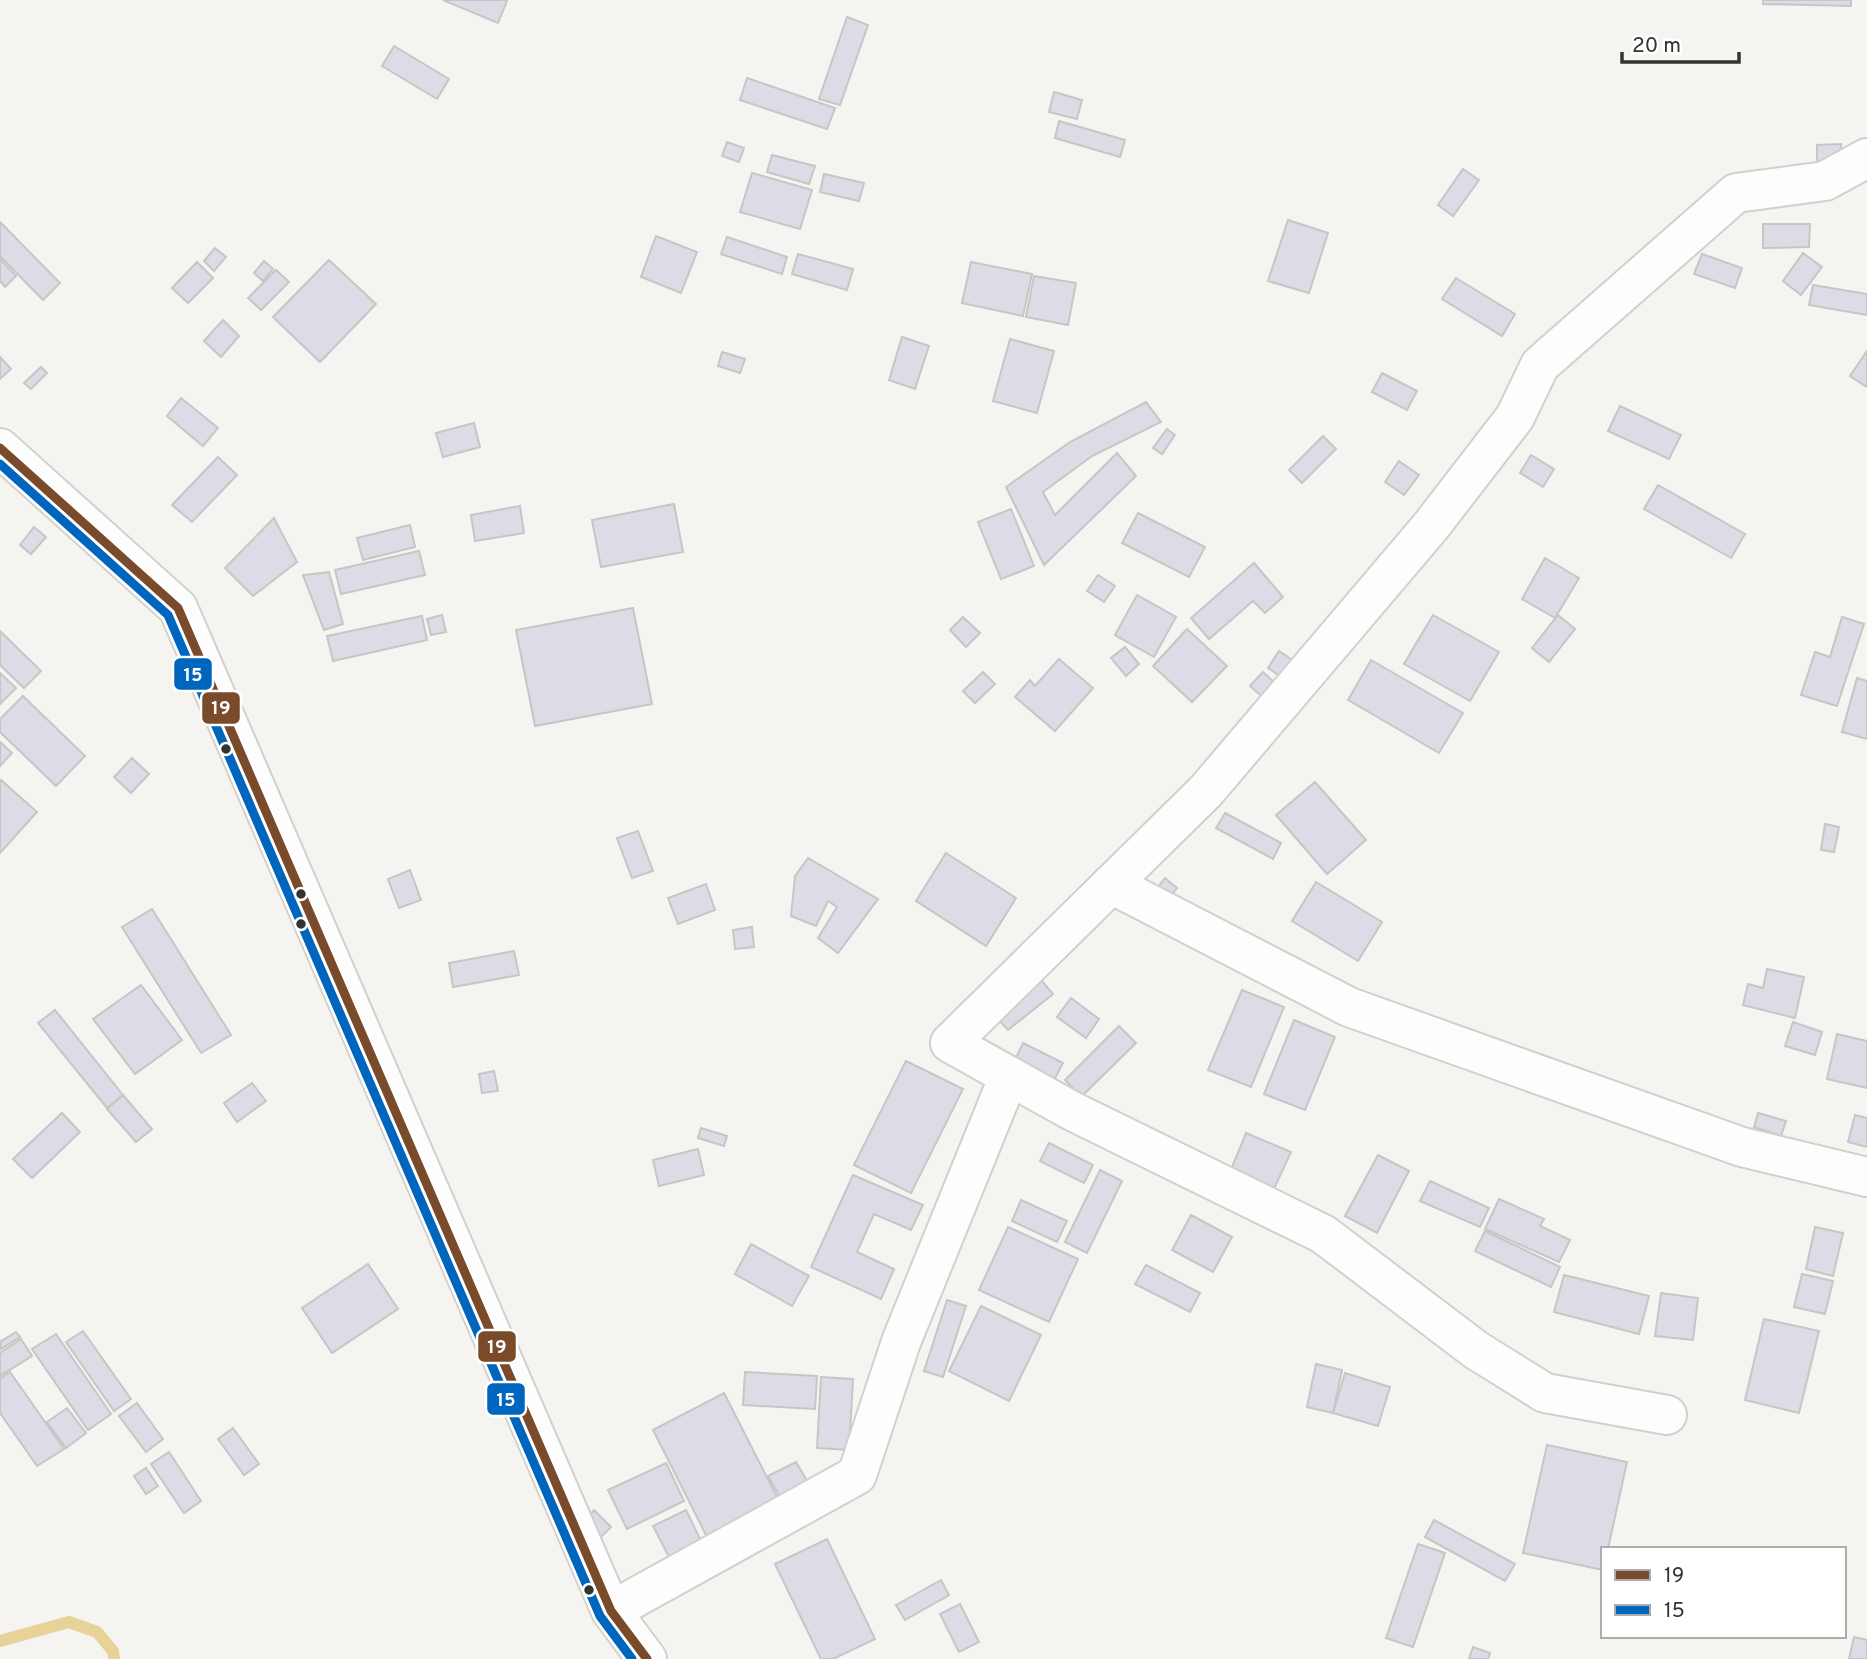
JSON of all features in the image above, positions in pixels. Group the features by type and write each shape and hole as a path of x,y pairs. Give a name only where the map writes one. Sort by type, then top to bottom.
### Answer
{"street":[{"path":"1667,1415 1545,1394 1476,1350 1323,1234 1072,1111 950,1043 1206,790 1432,526 1515,417 1540,365 1736,193 1825,181 1867,158"},
{"path":"0,448 178,608 611,1611 647,1659"},
{"path":"1111,884 1349,1007 1742,1147 1867,1177"},
{"path":"611,1611 857,1475 901,1342 1009,1076"}],"building":[{"path":"443,0 505,0 507,1 498,23"},
{"path":"1763,0 1851,0 1851,6 1763,4"},
{"path":"847,17 868,25 840,105 819,99"},
{"path":"394,46 449,79 437,99 382,66"},
{"path":"747,78 835,108 827,129 740,100"},
{"path":"1054,92 1082,100 1077,119 1049,112"},
{"path":"1059,121 1125,140 1120,157 1055,138"},
{"path":"727,142 744,148 739,162 722,156"},
{"path":"1841,144 1842,164 1817,165 1817,145"},
{"path":"772,155 815,166 809,184 767,172"},
{"path":"1463,169 1479,180 1453,216 1438,205"},
{"path":"752,173 812,190 800,229 740,212"},
{"path":"824,174 864,183 859,201 820,192"},
{"path":"1288,220 1328,233 1309,293 1268,281"},
{"path":"0,222 60,283 43,300 0,256"},
{"path":"1763,224 1810,224 1809,247 1763,248"},
{"path":"656,236 697,252 681,293 641,277"},
{"path":"727,237 787,257 782,274 721,254"},
{"path":"215,248 226,257 214,271 204,261"},
{"path":"1803,253 1822,267 1801,295 1783,281"},
{"path":"798,254 853,269 847,290 792,274"},
{"path":"1702,254 1742,268 1735,288 1694,274"},
{"path":"0,259 16,276 5,287 0,281"},
{"path":"329,260 376,304 320,362 273,317"},
{"path":"264,261 273,269 263,281 254,273"},
{"path":"197,262 213,278 188,303 172,288"},
{"path":"971,262 1032,274 1023,316 962,303"},
{"path":"276,270 289,282 261,310 248,298"},
{"path":"1034,276 1076,283 1068,325 1026,317"},
{"path":"1456,278 1515,314 1502,336 1442,299"},
{"path":"1813,285 1867,294 1867,315 1809,305"},
{"path":"223,320 239,336 221,357 204,341"},
{"path":"902,337 929,346 915,389 889,380"},
{"path":"1010,339 1054,351 1037,413 993,401"},
{"path":"1867,351 1867,387 1850,376"},
{"path":"722,352 745,359 740,373 718,366"},
{"path":"0,357 11,369 0,379"},
{"path":"41,367 47,373 31,389 24,383"},
{"path":"1382,373 1417,391 1407,410 1372,392"},
{"path":"181,398 218,428 203,446 167,416"},
{"path":"1146,402 1161,422 1092,456 1043,492 1055,515 1117,453 1136,476 1044,565 1006,487 1070,442"},
{"path":"1620,406 1681,435 1669,459 1608,431"},
{"path":"474,423 480,447 443,457 436,433"},
{"path":"1167,429 1175,435 1162,454 1153,448"},
{"path":"1323,436 1336,449 1302,483 1289,470"},
{"path":"1531,455 1554,469 1543,487 1520,473"},
{"path":"218,457 237,475 192,522 172,505"},
{"path":"1399,461 1419,475 1404,495 1385,482"},
{"path":"1658,485 1745,534 1731,558 1644,509"},
{"path":"674,504 683,552 601,567 592,520"},
{"path":"520,506 524,533 475,541 471,515"},
{"path":"1011,509 1034,566 1001,579 978,522"},
{"path":"1138,513 1205,547 1189,577 1122,543"},
{"path":"274,518 297,562 253,596 225,568"},
{"path":"410,525 415,547 363,560 357,538"},
{"path":"34,527 46,537 31,554 20,545"},
{"path":"419,551 425,575 341,594 335,570"},
{"path":"1545,558 1579,578 1555,618 1522,599"},
{"path":"1254,563 1283,597 1265,613 1253,601 1209,639 1191,618"},
{"path":"329,572 343,624 324,630 303,575"},
{"path":"1098,575 1115,586 1104,602 1087,591"},
{"path":"1137,595 1176,617 1154,657 1115,635"},
{"path":"633,608 652,704 535,726 516,630"},
{"path":"442,615 446,632 431,635 427,619"},
{"path":"1433,615 1499,652 1470,701 1404,664"},
{"path":"1558,615 1575,629 1549,662 1532,648"},
{"path":"422,616 427,640 333,661 327,636"},
{"path":"963,617 980,633 966,647 950,630"},
{"path":"1842,617 1864,624 1837,706 1801,695 1815,652 1830,657"},
{"path":"1187,629 1227,666 1192,702 1153,666"},
{"path":"0,631 41,671 24,688 0,665"},
{"path":"1125,647 1139,664 1126,676 1111,658"},
{"path":"1279,651 1297,663 1286,680 1268,668"},
{"path":"1059,659 1093,688 1055,731 1015,697 1030,680 1035,686"},
{"path":"1371,660 1463,713 1439,753 1348,700"},
{"path":"983,672 995,684 975,703 963,691"},
{"path":"1263,672 1277,685 1265,699 1250,686"},
{"path":"0,673 16,688 0,704"},
{"path":"1857,678 1867,681 1867,739 1842,732"},
{"path":"23,696 85,756 56,786 0,732 0,719"},
{"path":"0,742 12,753 0,766"},
{"path":"132,758 149,774 131,793 114,777"},
{"path":"0,781 37,812 0,853"},
{"path":"1315,782 1366,840 1327,874 1276,815"},
{"path":"1225,813 1281,843 1273,859 1216,828"},
{"path":"1825,824 1839,827 1834,852 1821,850"},
{"path":"638,831 653,871 632,878 617,838"},
{"path":"946,853 1016,898 986,946 916,901"},
{"path":"808,858 878,899 838,953 818,938 837,907 828,901 816,926 791,916 795,876"},
{"path":"410,870 421,900 399,908 388,879"},
{"path":"1165,878 1177,888 1170,897 1158,887"},
{"path":"1316,882 1382,922 1358,961 1292,921"},
{"path":"706,884 715,910 678,924 668,898"},
{"path":"152,909 231,1035 201,1053 122,927"},
{"path":"752,927 754,947 735,949 733,930"},
{"path":"514,951 519,975 453,987 449,963"},
{"path":"1767,969 1804,977 1795,1018 1743,1005 1748,984 1763,988"},
{"path":"1042,981 1053,994 1008,1030 997,1018"},
{"path":"141,985 182,1040 135,1074 93,1019"},
{"path":"1242,990 1284,1007 1251,1087 1208,1070"},
{"path":"1071,998 1099,1019 1086,1038 1057,1017"},
{"path":"55,1010 123,1095 107,1108 38,1023"},
{"path":"1294,1020 1335,1037 1305,1110 1264,1094"},
{"path":"1793,1022 1822,1032 1815,1055 1785,1046"},
{"path":"1119,1026 1136,1043 1081,1097 1065,1080"},
{"path":"1837,1034 1867,1041 1867,1088 1827,1079"},
{"path":"1023,1043 1063,1063 1054,1080 1015,1060"},
{"path":"906,1061 963,1089 911,1193 854,1165"},
{"path":"494,1071 498,1091 482,1093 479,1074"},
{"path":"252,1083 266,1101 237,1122 224,1103"},
{"path":"123,1095 152,1129 136,1142 107,1109"},
{"path":"62,1113 80,1132 32,1178 13,1159"},
{"path":"1758,1113 1786,1121 1781,1136 1754,1127"},
{"path":"1855,1115 1867,1118 1867,1147 1848,1142"},
{"path":"701,1128 727,1136 724,1146 698,1138"},
{"path":"1246,1133 1291,1152 1273,1191 1230,1172"},
{"path":"1049,1143 1093,1165 1084,1183 1040,1161"},
{"path":"698,1149 704,1175 659,1186 653,1160"},
{"path":"1378,1155 1409,1171 1377,1233 1345,1216"},
{"path":"1100,1170 1122,1181 1087,1253 1065,1242"},
{"path":"853,1175 923,1205 911,1230 874,1214 857,1252 894,1269 881,1299 811,1267"},
{"path":"1430,1181 1489,1208 1480,1227 1420,1201"},
{"path":"1499,1199 1544,1219 1540,1226 1570,1240 1559,1262 1485,1229"},
{"path":"1021,1200 1067,1221 1057,1242 1012,1221"},
{"path":"1191,1215 1232,1237 1213,1272 1172,1250"},
{"path":"1008,1227 1078,1259 1049,1322 979,1290"},
{"path":"1815,1227 1843,1233 1833,1276 1806,1269"},
{"path":"1485,1231 1560,1267 1551,1287 1475,1251"},
{"path":"751,1244 809,1276 792,1306 735,1274"},
{"path":"368,1264 398,1309 332,1353 302,1308"},
{"path":"1146,1265 1200,1293 1190,1312 1135,1284"},
{"path":"1802,1274 1833,1281 1825,1314 1794,1307"},
{"path":"1564,1275 1649,1296 1639,1334 1554,1312"},
{"path":"1661,1293 1698,1298 1693,1340 1655,1336"},
{"path":"947,1300 966,1306 943,1377 924,1371"},
{"path":"981,1306 1041,1335 1009,1401 949,1371"},
{"path":"1764,1319 1819,1331 1799,1413 1745,1400"},
{"path":"83,1331 131,1399 114,1411 66,1342"},
{"path":"16,1332 20,1337 1,1349 0,1342"},
{"path":"56,1334 111,1414 88,1430 32,1349"},
{"path":"21,1339 32,1356 0,1376 0,1353"},
{"path":"1316,1364 1342,1370 1333,1413 1307,1407"},
{"path":"10,1372 64,1449 37,1466 0,1413 0,1379"},
{"path":"745,1372 817,1376 815,1409 743,1405"},
{"path":"1345,1373 1390,1387 1378,1426 1333,1413"},
{"path":"821,1377 853,1379 849,1450 817,1448"},
{"path":"724,1393 779,1501 707,1537 653,1430"},
{"path":"137,1403 163,1439 146,1452 119,1416"},
{"path":"67,1408 86,1433 66,1448 47,1422"},
{"path":"233,1428 259,1464 244,1475 218,1439"},
{"path":"1547,1445 1627,1462 1608,1547 1601,1547 1601,1570 1523,1553"},
{"path":"169,1452 201,1501 184,1513 151,1464"},
{"path":"796,1462 809,1484 781,1499 768,1476"},
{"path":"666,1463 684,1501 627,1529 608,1490"},
{"path":"146,1468 158,1486 146,1494 134,1476"},
{"path":"594,1510 611,1527 601,1537 584,1522"},
{"path":"686,1510 703,1545 671,1561 653,1526"},
{"path":"1434,1520 1515,1564 1505,1581 1425,1537"},
{"path":"827,1539 875,1639 833,1659 821,1659 775,1564"},
{"path":"1418,1544 1445,1553 1413,1647 1386,1638"},
{"path":"941,1580 949,1595 905,1620 896,1605"},
{"path":"960,1604 979,1642 959,1652 940,1614"},
{"path":"1854,1637 1867,1640 1867,1659 1849,1659"},
{"path":"1473,1647 1490,1653 1488,1659 1469,1659"}],"waterway":[{"path":"0,1641 69,1622 97,1632 113,1651 114,1659"}],"transit line":[{"name":"19","path":"0,448 178,608 611,1611 647,1659"},
{"name":"15","path":"0,464 168,615 600,1616 632,1659"}]}
